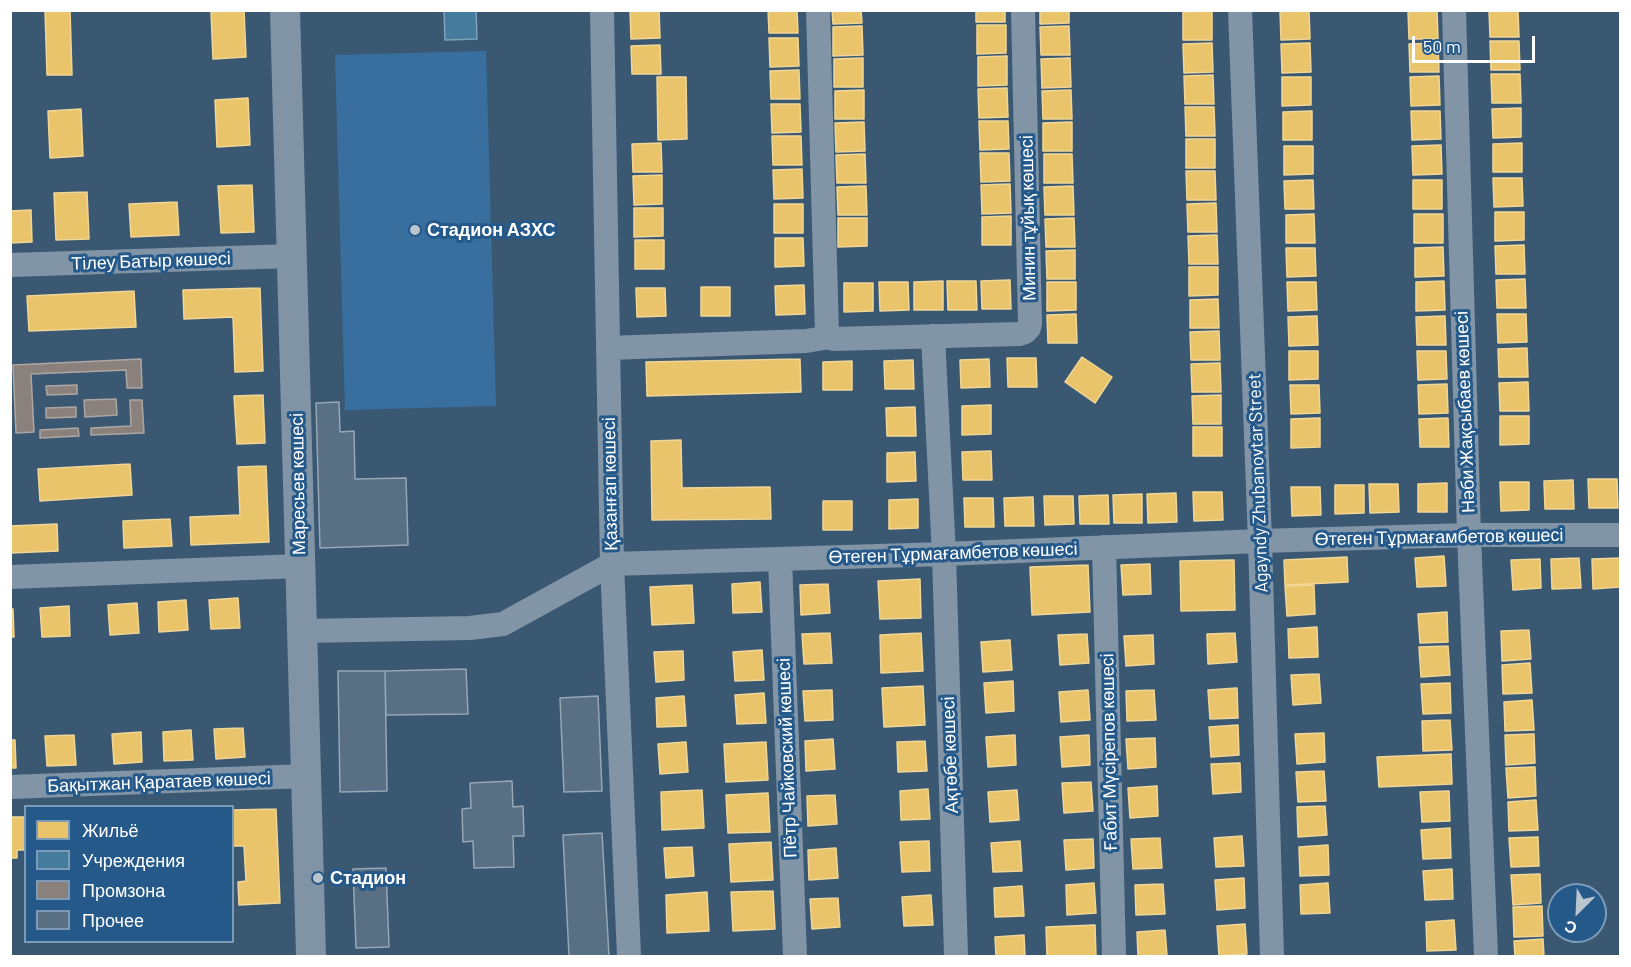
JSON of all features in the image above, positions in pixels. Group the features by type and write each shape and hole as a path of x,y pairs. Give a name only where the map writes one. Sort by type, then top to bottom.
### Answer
{"main road":[{"name":"Маресьев көшесі","path":"285,10 311,957"}],"street":[{"name":"Қазанғап көшесі","path":"602,10 612,564 629,957"},
{"path":"818,10 827,334 830,338"},
{"name":"Минин тұйық көшесі","path":"608,348 1025,332 1030,323 1023,10"},
{"name":"Agayndy Zhubanovtar Street","path":"1240,10 1260,541 1272,957"},
{"name":"Нәби Жақсыбаев көшесі","path":"1454,10 1469,535 1486,957"},
{"name":"Тілеу Батыр көшесі","path":"10,265 292,256"},
{"path":"933,336 944,554"},
{"name":"Өтеген Тұрмағамбетов көшесі","path":"302,631 470,628 503,624 612,564 1260,541 1469,535 1620,535"},
{"name":"Ғабит Мүсірепов көшесі","path":"1104,547 1114,957"},
{"name":"Ақтөбе көшесі","path":"944,554 956,957"},
{"name":"Пётр Чайковский көшесі","path":"780,559 795,957"},
{"path":"10,577 300,566"},
{"name":"Бақытжан Қаратаев көшесі","path":"10,787 307,776"}],"shaded area":[{"name":"Стадион АЗХС","path":"486,51 496,406 345,410 335,55"}],"building: Жильё":[{"path":"45,10 70,10 72,75 47,75"},
{"path":"244,10 246,57 213,59 211,12"},
{"path":"630,10 659,10 660,38 631,39"},
{"path":"768,10 797,10 798,33 769,33"},
{"path":"832,10 861,10 862,23 833,24"},
{"path":"976,10 1005,10 1005,22 976,22"},
{"path":"1040,10 1069,10 1069,23 1040,24"},
{"path":"1437,10 1438,39 1409,39 1408,11"},
{"path":"1489,10 1518,10 1519,37 1490,37"},
{"path":"1212,11 1212,40 1183,40 1183,12"},
{"path":"1280,11 1309,11 1310,39 1281,40"},
{"path":"977,25 1006,25 1006,53 977,54"},
{"path":"862,26 863,55 833,56 833,27"},
{"path":"1069,26 1070,55 1041,55 1040,27"},
{"path":"769,38 798,38 799,66 770,67"},
{"path":"1490,41 1519,41 1520,70 1491,70"},
{"path":"1212,43 1213,72 1184,73 1183,44"},
{"path":"1310,43 1311,72 1282,73 1281,44"},
{"path":"1438,43 1439,72 1410,72 1409,44"},
{"path":"660,45 661,74 632,74 631,46"},
{"path":"1007,56 1007,85 978,86 978,57"},
{"path":"863,58 863,87 834,87 834,59"},
{"path":"1070,58 1071,87 1042,88 1041,59"},
{"path":"799,70 800,99 771,99 770,71"},
{"path":"1491,74 1520,74 1521,103 1492,103"},
{"path":"1213,75 1214,104 1185,104 1184,76"},
{"path":"1439,76 1440,105 1411,106 1410,77"},
{"path":"657,77 686,77 687,139 658,140"},
{"path":"1282,77 1311,77 1311,105 1282,106"},
{"path":"1007,88 1008,117 979,118 978,89"},
{"path":"864,90 864,119 835,119 835,91"},
{"path":"1071,90 1072,119 1043,119 1042,91"},
{"path":"248,98 250,145 217,147 215,100"},
{"path":"771,104 800,104 801,132 772,133"},
{"path":"1185,107 1214,107 1215,136 1186,136"},
{"path":"1521,108 1521,137 1493,138 1492,109"},
{"path":"81,109 83,156 50,158 48,111"},
{"path":"1312,111 1312,140 1283,140 1283,112"},
{"path":"1411,111 1440,111 1441,139 1412,140"},
{"path":"979,121 1008,121 1009,149 980,150"},
{"path":"864,122 865,151 836,152 835,123"},
{"path":"1072,122 1072,151 1043,151 1043,123"},
{"path":"772,136 801,136 802,165 773,165"},
{"path":"1186,139 1215,139 1215,168 1186,168"},
{"path":"661,143 662,172 633,172 632,144"},
{"path":"1522,143 1522,172 1493,172 1493,144"},
{"path":"1441,145 1442,174 1413,175 1412,146"},
{"path":"1284,146 1313,146 1313,174 1284,175"},
{"path":"980,153 1009,153 1010,181 981,182"},
{"path":"865,154 866,183 837,183 836,155"},
{"path":"1044,154 1072,154 1073,183 1044,183"},
{"path":"802,169 803,198 774,199 773,170"},
{"path":"1186,171 1215,171 1216,200 1187,200"},
{"path":"662,175 662,204 634,205 633,176"},
{"path":"1493,178 1522,178 1523,206 1494,207"},
{"path":"1313,180 1314,209 1285,209 1284,181"},
{"path":"1413,180 1442,180 1442,209 1413,209"},
{"path":"1010,184 1011,213 982,214 981,185"},
{"path":"252,185 254,232 221,233 218,186"},
{"path":"866,186 867,215 838,215 837,187"},
{"path":"1073,186 1074,215 1045,215 1044,187"},
{"path":"87,192 89,239 56,240 54,193"},
{"path":"177,202 179,235 131,237 129,204"},
{"path":"1216,203 1217,232 1188,232 1187,204"},
{"path":"774,204 803,204 803,233 774,233"},
{"path":"634,208 663,208 663,236 634,237"},
{"path":"31,210 32,242 10,243 10,211"},
{"path":"1495,212 1524,212 1524,240 1495,241"},
{"path":"1314,214 1315,243 1286,243 1286,215"},
{"path":"1414,214 1443,214 1443,243 1414,243"},
{"path":"1011,216 1011,245 982,245 982,217"},
{"path":"838,218 867,218 867,246 838,247"},
{"path":"1074,218 1075,247 1046,247 1045,219"},
{"path":"1217,235 1218,264 1189,264 1188,236"},
{"path":"775,238 803,238 804,266 775,267"},
{"path":"635,240 664,240 664,269 635,269"},
{"path":"1524,245 1525,274 1496,274 1495,246"},
{"path":"1443,247 1444,276 1415,277 1415,248"},
{"path":"1286,248 1315,248 1316,276 1287,277"},
{"path":"1075,250 1075,279 1047,279 1046,251"},
{"path":"1189,267 1218,267 1218,295 1189,296"},
{"path":"1525,279 1526,308 1497,308 1496,280"},
{"path":"1010,280 1011,309 982,309 981,281"},
{"path":"943,281 943,310 914,310 914,282"},
{"path":"947,281 976,281 977,310 948,310"},
{"path":"1444,281 1445,310 1416,311 1416,282"},
{"path":"879,282 908,282 909,310 880,311"},
{"path":"1047,282 1076,282 1076,310 1047,311"},
{"path":"1287,282 1316,282 1317,310 1288,311"},
{"path":"844,283 873,283 873,311 844,312"},
{"path":"804,285 805,314 776,315 775,286"},
{"path":"701,287 730,287 730,316 701,316"},
{"path":"260,288 263,371 235,372 233,317 184,319 183,290"},
{"path":"636,288 665,288 666,316 637,317"},
{"path":"134,291 136,327 29,331 27,296"},
{"path":"1218,299 1219,328 1190,328 1190,300"},
{"path":"1076,314 1077,343 1048,343 1047,315"},
{"path":"1497,314 1526,314 1527,342 1498,343"},
{"path":"1317,316 1318,345 1289,346 1288,317"},
{"path":"1445,316 1446,345 1417,345 1416,317"},
{"path":"1219,331 1220,360 1191,360 1190,332"},
{"path":"1527,348 1528,377 1499,377 1498,349"},
{"path":"1289,351 1318,351 1318,379 1289,380"},
{"path":"1417,351 1446,351 1447,379 1418,380"},
{"path":"1082,357 1112,377 1095,403 1065,382"},
{"path":"1007,358 1036,358 1037,387 1008,387"},
{"path":"800,359 801,392 647,396 646,362"},
{"path":"989,359 990,387 961,388 960,360"},
{"path":"913,360 914,389 885,389 884,361"},
{"path":"852,361 852,390 823,390 823,362"},
{"path":"1220,363 1221,392 1192,392 1191,364"},
{"path":"1528,382 1529,411 1500,411 1499,383"},
{"path":"1447,384 1448,413 1419,414 1418,385"},
{"path":"1290,385 1319,385 1320,413 1291,414"},
{"path":"263,395 265,443 237,444 234,396"},
{"path":"1221,395 1221,424 1193,424 1192,396"},
{"path":"991,405 991,434 962,435 962,406"},
{"path":"915,407 916,436 887,436 886,408"},
{"path":"1500,416 1529,416 1529,444 1500,445"},
{"path":"1320,418 1320,447 1291,448 1291,419"},
{"path":"1448,418 1449,447 1420,447 1419,419"},
{"path":"1193,427 1222,427 1222,456 1193,456"},
{"path":"681,440 682,488 770,487 771,519 652,520 651,441"},
{"path":"991,451 992,480 963,480 962,452"},
{"path":"915,452 916,481 887,482 887,453"},
{"path":"130,464 132,495 40,501 38,469"},
{"path":"266,466 269,542 191,545 190,517 240,515 238,467"},
{"path":"1588,479 1617,479 1618,508 1589,508"},
{"path":"1573,480 1574,509 1545,509 1544,481"},
{"path":"1500,482 1529,482 1529,510 1501,511"},
{"path":"1447,483 1447,512 1418,512 1418,484"},
{"path":"1369,484 1398,484 1399,512 1370,513"},
{"path":"1335,485 1364,485 1364,513 1335,514"},
{"path":"1291,487 1320,487 1321,515 1292,516"},
{"path":"1193,492 1222,492 1223,520 1194,521"},
{"path":"1176,493 1177,522 1148,523 1147,494"},
{"path":"1142,494 1142,523 1114,523 1113,495"},
{"path":"1108,495 1109,524 1080,524 1079,496"},
{"path":"1044,496 1073,496 1074,524 1045,525"},
{"path":"1033,497 1034,526 1005,526 1004,498"},
{"path":"964,498 993,498 994,527 965,527"},
{"path":"918,499 918,528 889,529 889,500"},
{"path":"823,501 852,501 852,530 823,530"},
{"path":"170,519 172,546 124,548 123,521"},
{"path":"57,524 58,551 11,553 10,526"},
{"path":"1444,556 1446,586 1417,587 1415,558"},
{"path":"1347,557 1348,582 1285,585 1284,560"},
{"path":"1579,558 1581,588 1552,589 1551,559"},
{"path":"1620,558 1620,587 1593,589 1592,559"},
{"path":"1540,559 1541,588 1513,590 1511,560"},
{"path":"1234,560 1235,610 1181,611 1180,561"},
{"path":"1150,564 1151,594 1123,595 1121,565"},
{"path":"1088,565 1090,612 1032,615 1030,567"},
{"path":"920,579 921,618 880,619 878,581"},
{"path":"760,582 762,612 733,613 732,584"},
{"path":"828,584 830,613 801,615 800,585"},
{"path":"692,585 694,623 652,625 650,587"},
{"path":"1314,585 1315,614 1287,616 1285,586"},
{"path":"238,598 240,628 211,629 209,600"},
{"path":"186,600 188,630 159,632 158,602"},
{"path":"137,603 139,633 110,635 108,605"},
{"path":"69,606 70,636 42,637 40,608"},
{"path":"10,609 13,609 14,637 10,637"},
{"path":"1447,612 1448,642 1420,643 1418,614"},
{"path":"1317,627 1318,657 1289,658 1288,629"},
{"path":"1529,630 1531,659 1502,661 1501,631"},
{"path":"830,633 832,663 804,664 802,634"},
{"path":"921,633 923,671 881,673 880,635"},
{"path":"1235,633 1237,662 1208,664 1207,634"},
{"path":"1087,634 1089,663 1060,665 1058,635"},
{"path":"1153,635 1154,664 1126,666 1124,636"},
{"path":"1010,640 1012,670 983,672 981,642"},
{"path":"1448,646 1450,675 1421,677 1419,647"},
{"path":"762,650 764,680 735,681 733,652"},
{"path":"683,651 684,680 656,682 654,652"},
{"path":"1530,663 1532,693 1503,694 1502,665"},
{"path":"1319,674 1321,703 1293,705 1291,675"},
{"path":"1013,681 1014,711 986,713 984,683"},
{"path":"1450,683 1451,713 1423,714 1421,684"},
{"path":"923,686 925,725 884,727 882,688"},
{"path":"1237,688 1238,718 1210,719 1208,690"},
{"path":"832,690 833,720 805,721 803,691"},
{"path":"1088,690 1090,720 1061,722 1059,692"},
{"path":"1154,690 1156,720 1127,721 1126,691"},
{"path":"764,693 766,723 737,724 735,695"},
{"path":"684,696 686,726 657,727 656,698"},
{"path":"1532,700 1534,730 1505,731 1504,702"},
{"path":"1450,720 1452,750 1423,751 1422,721"},
{"path":"1238,725 1239,755 1211,757 1209,727"},
{"path":"243,728 245,757 216,759 214,729"},
{"path":"191,730 193,760 164,761 163,732"},
{"path":"141,732 142,762 114,764 112,734"},
{"path":"1324,733 1325,762 1297,764 1295,734"},
{"path":"1534,734 1535,763 1506,765 1505,735"},
{"path":"74,735 76,765 47,766 45,736"},
{"path":"1015,735 1016,765 988,767 986,737"},
{"path":"1089,735 1090,765 1062,767 1060,737"},
{"path":"1155,738 1156,767 1128,769 1126,739"},
{"path":"833,739 835,769 806,771 805,741"},
{"path":"10,740 15,740 16,768 10,768"},
{"path":"925,741 927,771 898,772 897,742"},
{"path":"686,742 688,772 660,774 658,744"},
{"path":"766,742 768,780 726,782 724,744"},
{"path":"1451,754 1452,784 1379,787 1377,757"},
{"path":"1240,763 1241,792 1213,794 1211,764"},
{"path":"1535,767 1536,796 1508,798 1506,768"},
{"path":"1324,771 1326,801 1298,802 1296,772"},
{"path":"1091,782 1093,811 1064,813 1062,783"},
{"path":"1157,786 1158,816 1130,818 1128,788"},
{"path":"928,789 930,819 901,820 900,791"},
{"path":"702,790 704,828 662,830 661,792"},
{"path":"1017,790 1019,820 990,822 988,792"},
{"path":"1449,791 1450,821 1422,822 1420,792"},
{"path":"768,793 770,832 728,833 726,795"},
{"path":"835,795 837,824 808,826 807,796"},
{"path":"1536,800 1538,830 1509,831 1508,802"},
{"path":"1325,806 1327,835 1298,837 1297,807"},
{"path":"276,809 280,903 239,905 238,882 246,881 244,846 234,846 234,810"},
{"path":"10,817 24,817 24,850 17,850 17,858 10,858"},
{"path":"1450,828 1451,858 1423,859 1421,830"},
{"path":"1242,836 1244,866 1216,867 1214,838"},
{"path":"1538,837 1539,866 1511,867 1509,838"},
{"path":"1160,838 1162,868 1133,869 1131,839"},
{"path":"1093,839 1094,868 1066,870 1064,840"},
{"path":"929,841 930,871 902,872 900,842"},
{"path":"1020,841 1022,871 993,872 991,843"},
{"path":"771,842 773,880 731,882 729,844"},
{"path":"1328,845 1329,875 1300,876 1299,847"},
{"path":"692,847 694,876 666,878 664,848"},
{"path":"836,848 838,878 809,880 808,850"},
{"path":"1452,869 1453,899 1425,900 1423,871"},
{"path":"1540,874 1541,903 1513,905 1511,875"},
{"path":"1244,878 1245,908 1217,910 1215,880"},
{"path":"1094,883 1096,913 1067,915 1066,885"},
{"path":"1328,883 1330,913 1301,914 1300,885"},
{"path":"1163,884 1165,914 1136,915 1135,885"},
{"path":"1022,886 1024,916 995,917 994,888"},
{"path":"773,891 775,929 733,931 731,892"},
{"path":"707,892 709,931 667,933 666,895"},
{"path":"931,895 933,925 904,926 902,897"},
{"path":"838,898 840,927 812,929 810,899"},
{"path":"1542,906 1543,936 1514,937 1513,907"},
{"path":"1454,920 1456,950 1427,951 1426,922"},
{"path":"1245,924 1247,954 1219,956 1217,926"},
{"path":"1095,925 1096,956 1047,956 1046,927"},
{"path":"1165,930 1167,956 1138,956 1137,932"},
{"path":"1024,935 1025,956 996,956 995,937"},
{"path":"1543,939 1544,956 1515,956 1514,941"}],"building: Учреждения":[{"path":"444,10 476,10 477,39 445,40"}],"building: Промзона":[{"path":"141,359 142,388 127,388 126,370 31,374 34,432 16,433 13,365"},
{"path":"77,385 77,394 47,395 46,386"},
{"path":"116,399 117,415 85,417 84,400"},
{"path":"130,400 142,400 144,433 91,435 91,428 131,426"},
{"path":"76,407 76,417 46,418 46,408"},
{"path":"78,428 79,436 40,438 40,430"}],"building: Прочее":[{"path":"339,402 340,432 354,431 355,479 406,478 408,545 320,548 316,403"},
{"path":"466,669 468,714 386,715 385,671"},
{"path":"338,671 385,671 387,791 340,792"},
{"path":"598,696 602,791 564,792 560,698"},
{"path":"512,781 513,807 523,806 524,836 513,836 514,867 474,868 473,841 463,842 462,809 471,808 470,783"},
{"path":"602,833 609,956 569,956 563,835"},
{"path":"386,868 389,947 356,948 353,869"}],"place":[{"name":"Стадион АЗХС","path":"415,230"},
{"name":"Стадион","path":"318,878"}]}
